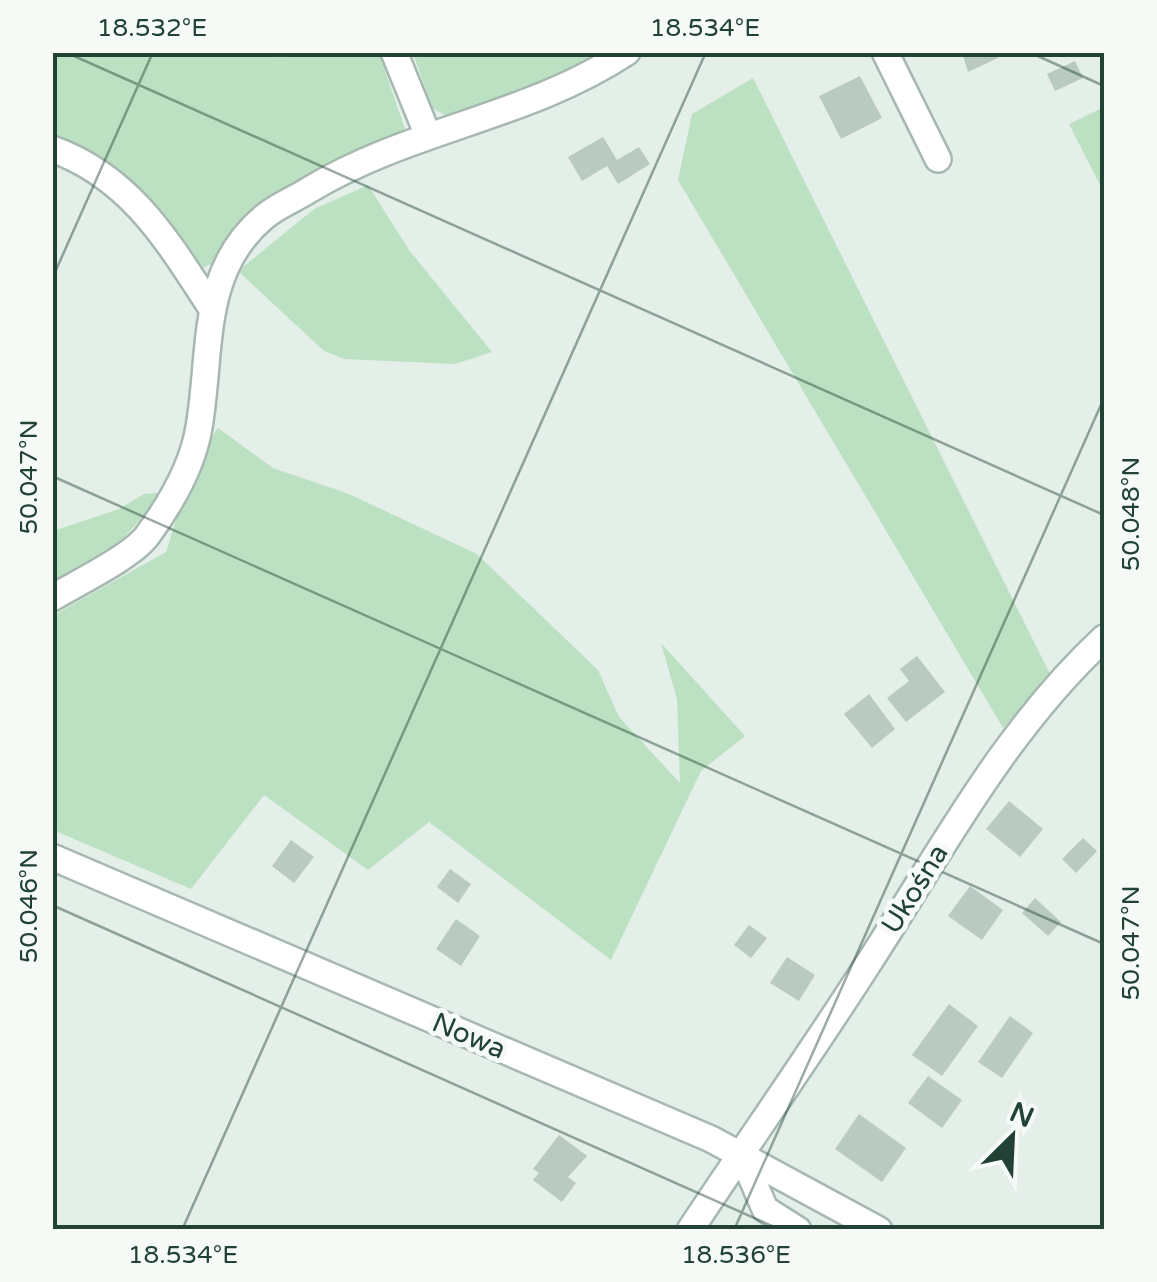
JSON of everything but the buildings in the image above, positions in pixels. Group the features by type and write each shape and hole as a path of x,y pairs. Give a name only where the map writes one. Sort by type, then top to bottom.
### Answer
{"street":[{"path":"394,52 427,133"},
{"path":"52,598 145,540 184,475 199,430 220,271 263,218 350,165 427,133 488,119 591,76 628,52"},
{"path":"884,52 938,159"},
{"path":"52,149 76,157 149,212 212,309"},
{"name":"Ukośna","path":"690,1230 1001,753 1064,678 1104,638"},
{"name":"Nowa","path":"52,857 741,1153 879,1230"},
{"path":"741,1153 765,1209 798,1230"}],"green space":[{"path":"53,52 270,52 280,58 287,53 379,53 405,129 258,208 219,261 201,268 153,210 117,175 53,138"},
{"path":"413,53 598,53 537,86 449,117 432,108"},
{"path":"753,78 1052,678 1003,728 678,180 692,114"},
{"path":"1104,107 1104,193 1069,124"},
{"path":"368,185 409,250 492,352 455,364 344,359 324,351 238,271 314,209"},
{"path":"218,428 273,468 349,494 477,554 598,670 619,717 680,783 677,699 661,643 745,736 701,771 611,960 429,822 368,870 264,795 191,889 53,830 52,616 166,552 194,462"},
{"path":"165,492 120,542 53,586 53,531 119,509 144,494"}]}
